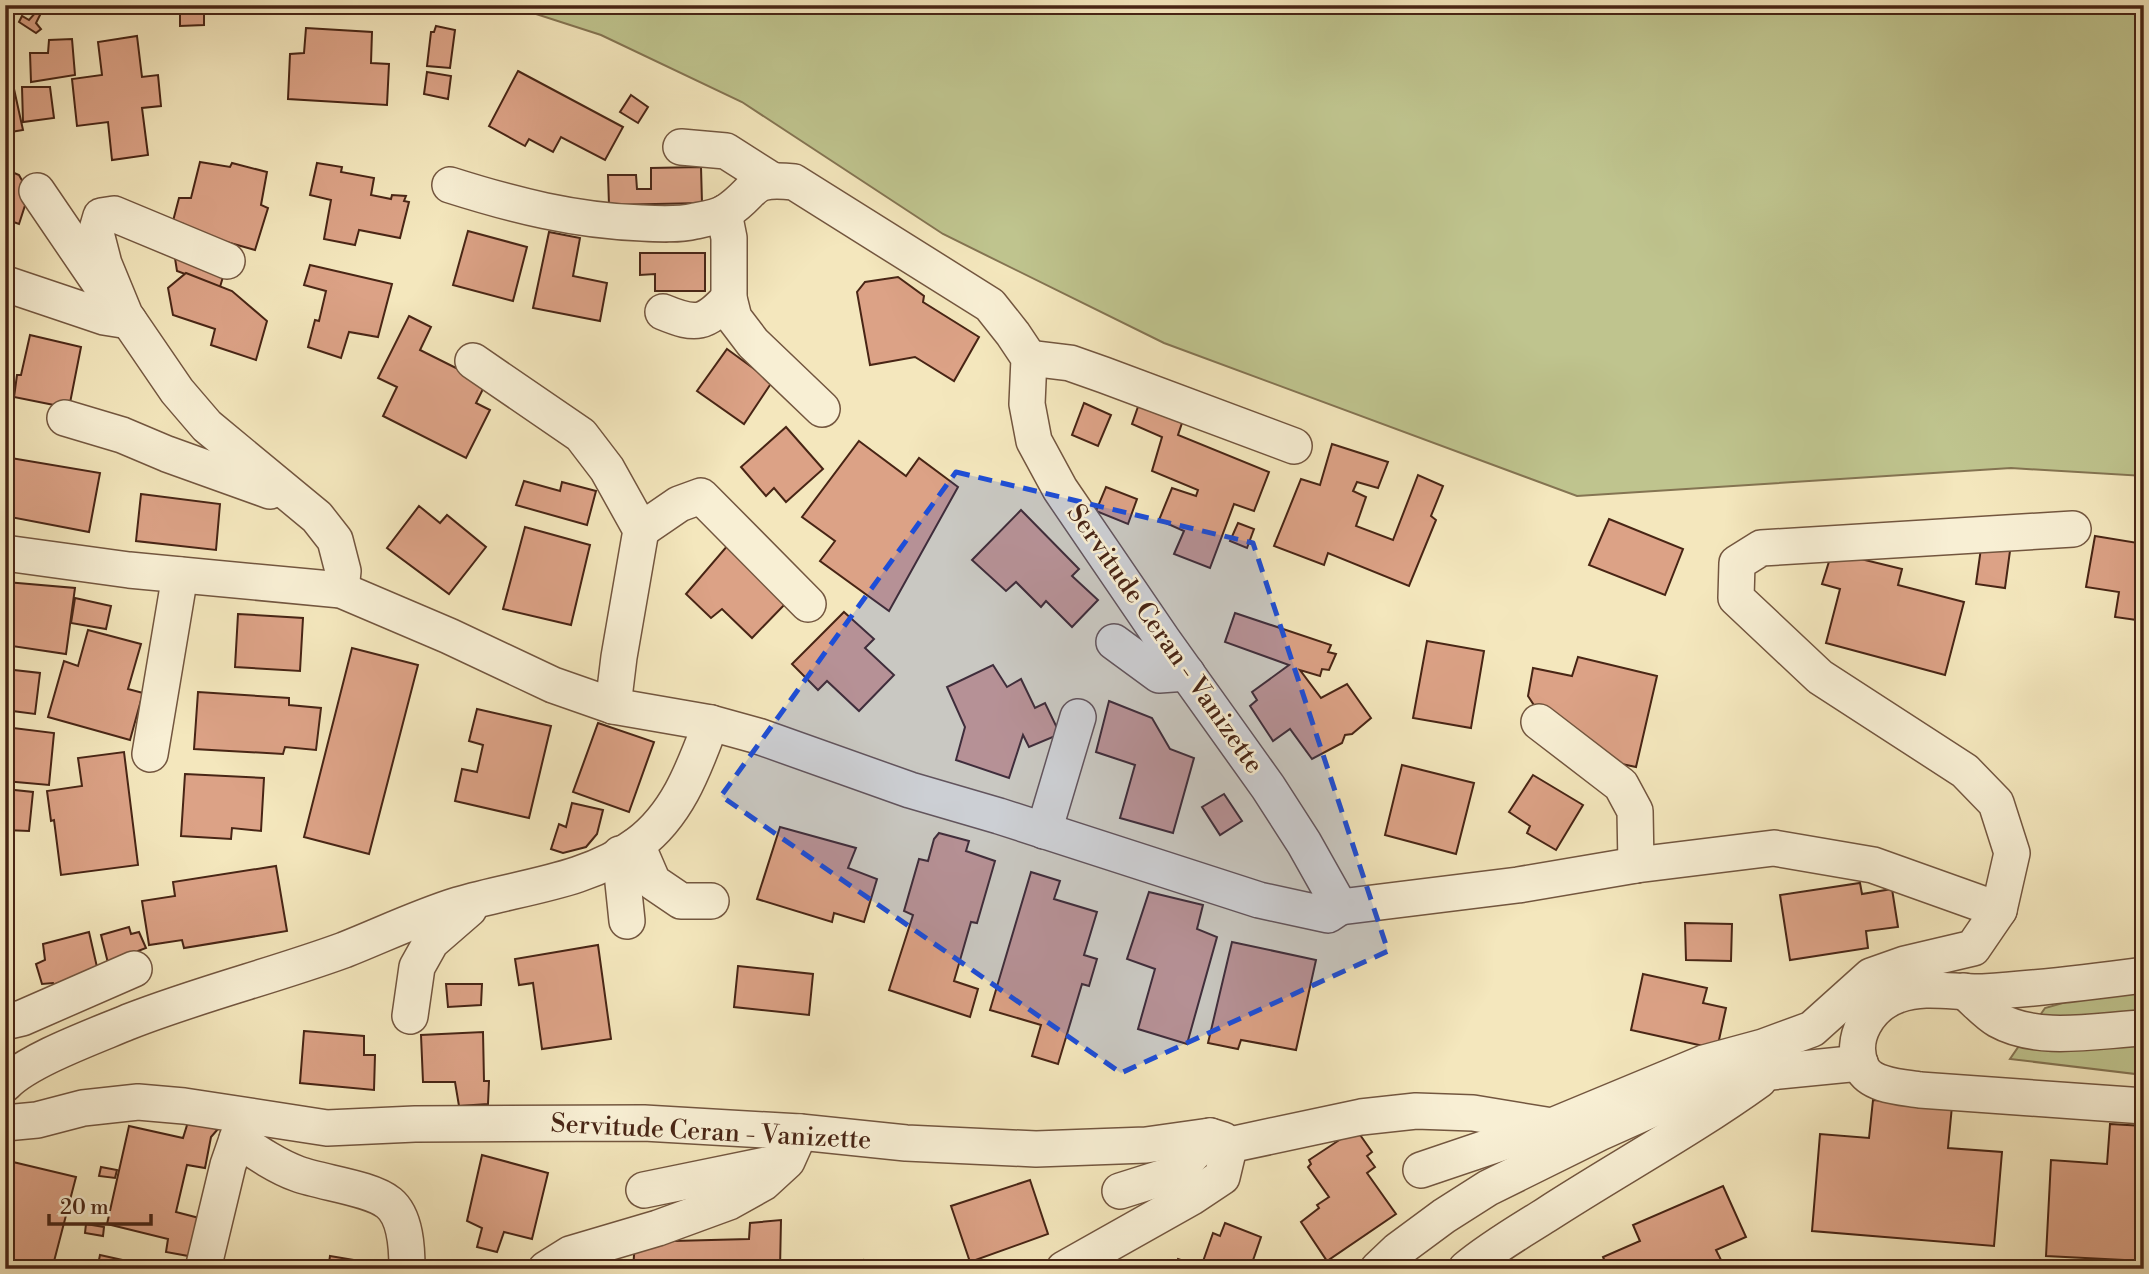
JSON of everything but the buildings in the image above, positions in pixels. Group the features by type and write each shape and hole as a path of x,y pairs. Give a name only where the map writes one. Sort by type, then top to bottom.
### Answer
{"street":[{"path":"681,147 726,151 770,179"},
{"path":"450,185 550,213 603,222 692,222 724,214 760,182 770,179 794,182 990,305 1029,358 1070,363 1294,446"},
{"path":"37,191 177,391 207,426 317,517 335,540 343,571 341,590"},
{"path":"127,318 104,264 96,233 101,216 114,214 227,261"},
{"path":"724,214 729,238 729,298 734,318 753,343 822,409"},
{"path":"9,285 104,317 127,318"},
{"path":"663,312 685,321 710,318 729,298"},
{"name":"Servitude Ceran - Vanizette","path":"1029,358 1027,404 1034,441 1060,489 1195,671 1304,843 1340,907"},
{"path":"473,361 581,435 607,468 641,530 613,706"},
{"path":"65,418 122,435 300,503"},
{"path":"641,530 679,504 701,496 808,604"},
{"path":"1378,1269 1398,1250 1444,1216 1488,1188 1599,1133 1751,1067 1812,1029 1871,976 1905,964 1973,947 1999,911 2012,853 1996,803 1965,771 1820,677 1736,598 1737,563 1761,548 2073,529"},
{"path":"5,553 69,564 341,590 449,636 553,685 613,706 711,723 758,736 910,790 1259,900 1328,915 1340,907 1518,885 1636,865 1774,848 1873,865 1999,911"},
{"path":"150,754 180,575"},
{"path":"1114,642 1159,676 1195,671"},
{"path":"1044,831 1078,717"},
{"path":"1539,722 1622,785 1635,811 1636,865"},
{"path":"5,1084 15,1074 47,1058 149,1014 343,950 457,905 560,880 604,863 629,849 671,811 696,764 711,723"},
{"path":"629,849 653,882 681,901 711,901"},
{"path":"628,922 629,849"},
{"path":"410,1016 417,967 431,942 479,900"},
{"path":"5,1022 22,1018 134,969"},
{"path":"2144,975 2036,987 1928,990 1898,995 1878,1006 1863,1023 1858,1041 1858,1059 1865,1073 1884,1084 1920,1090 2144,1106"},
{"path":"1964,991 1997,1019 2028,1031 2144,1028"},
{"path":"1421,1170 1552,1126 1704,1063 1751,1067 1860,1063"},
{"path":"1466,1269 1484,1254 1591,1186 1721,1107 1751,1067"},
{"name":"Servitude Ceran - Vanizette","path":"5,1123 37,1120 83,1108 138,1102 184,1106 241,1127 644,1123 793,1147 906,1143 1036,1150 1218,1141 1361,1117 1416,1111 1473,1113 1552,1126"},
{"path":"203,1269 213,1223 241,1127"},
{"path":"241,1127 265,1158 295,1173 332,1185 365,1191 390,1203 401,1222 407,1252 407,1269"},
{"path":"1064,1269 1222,1177 1228,1152 1218,1141 1174,1174 1120,1191"},
{"path":"644,1190 793,1147"},
{"path":"546,1269 569,1254 658,1228 729,1202 762,1183 793,1147"}],"highlighted area":[{"path":"956,472 1253,543 1388,951 1121,1073 721,796"}],"green space":[{"path":"508,5 2144,5 2144,476 2011,468 1577,496 1164,343 943,234 742,102 601,35"},
{"path":"2144,980 2144,1075 2010,1059 2045,1008"}]}
